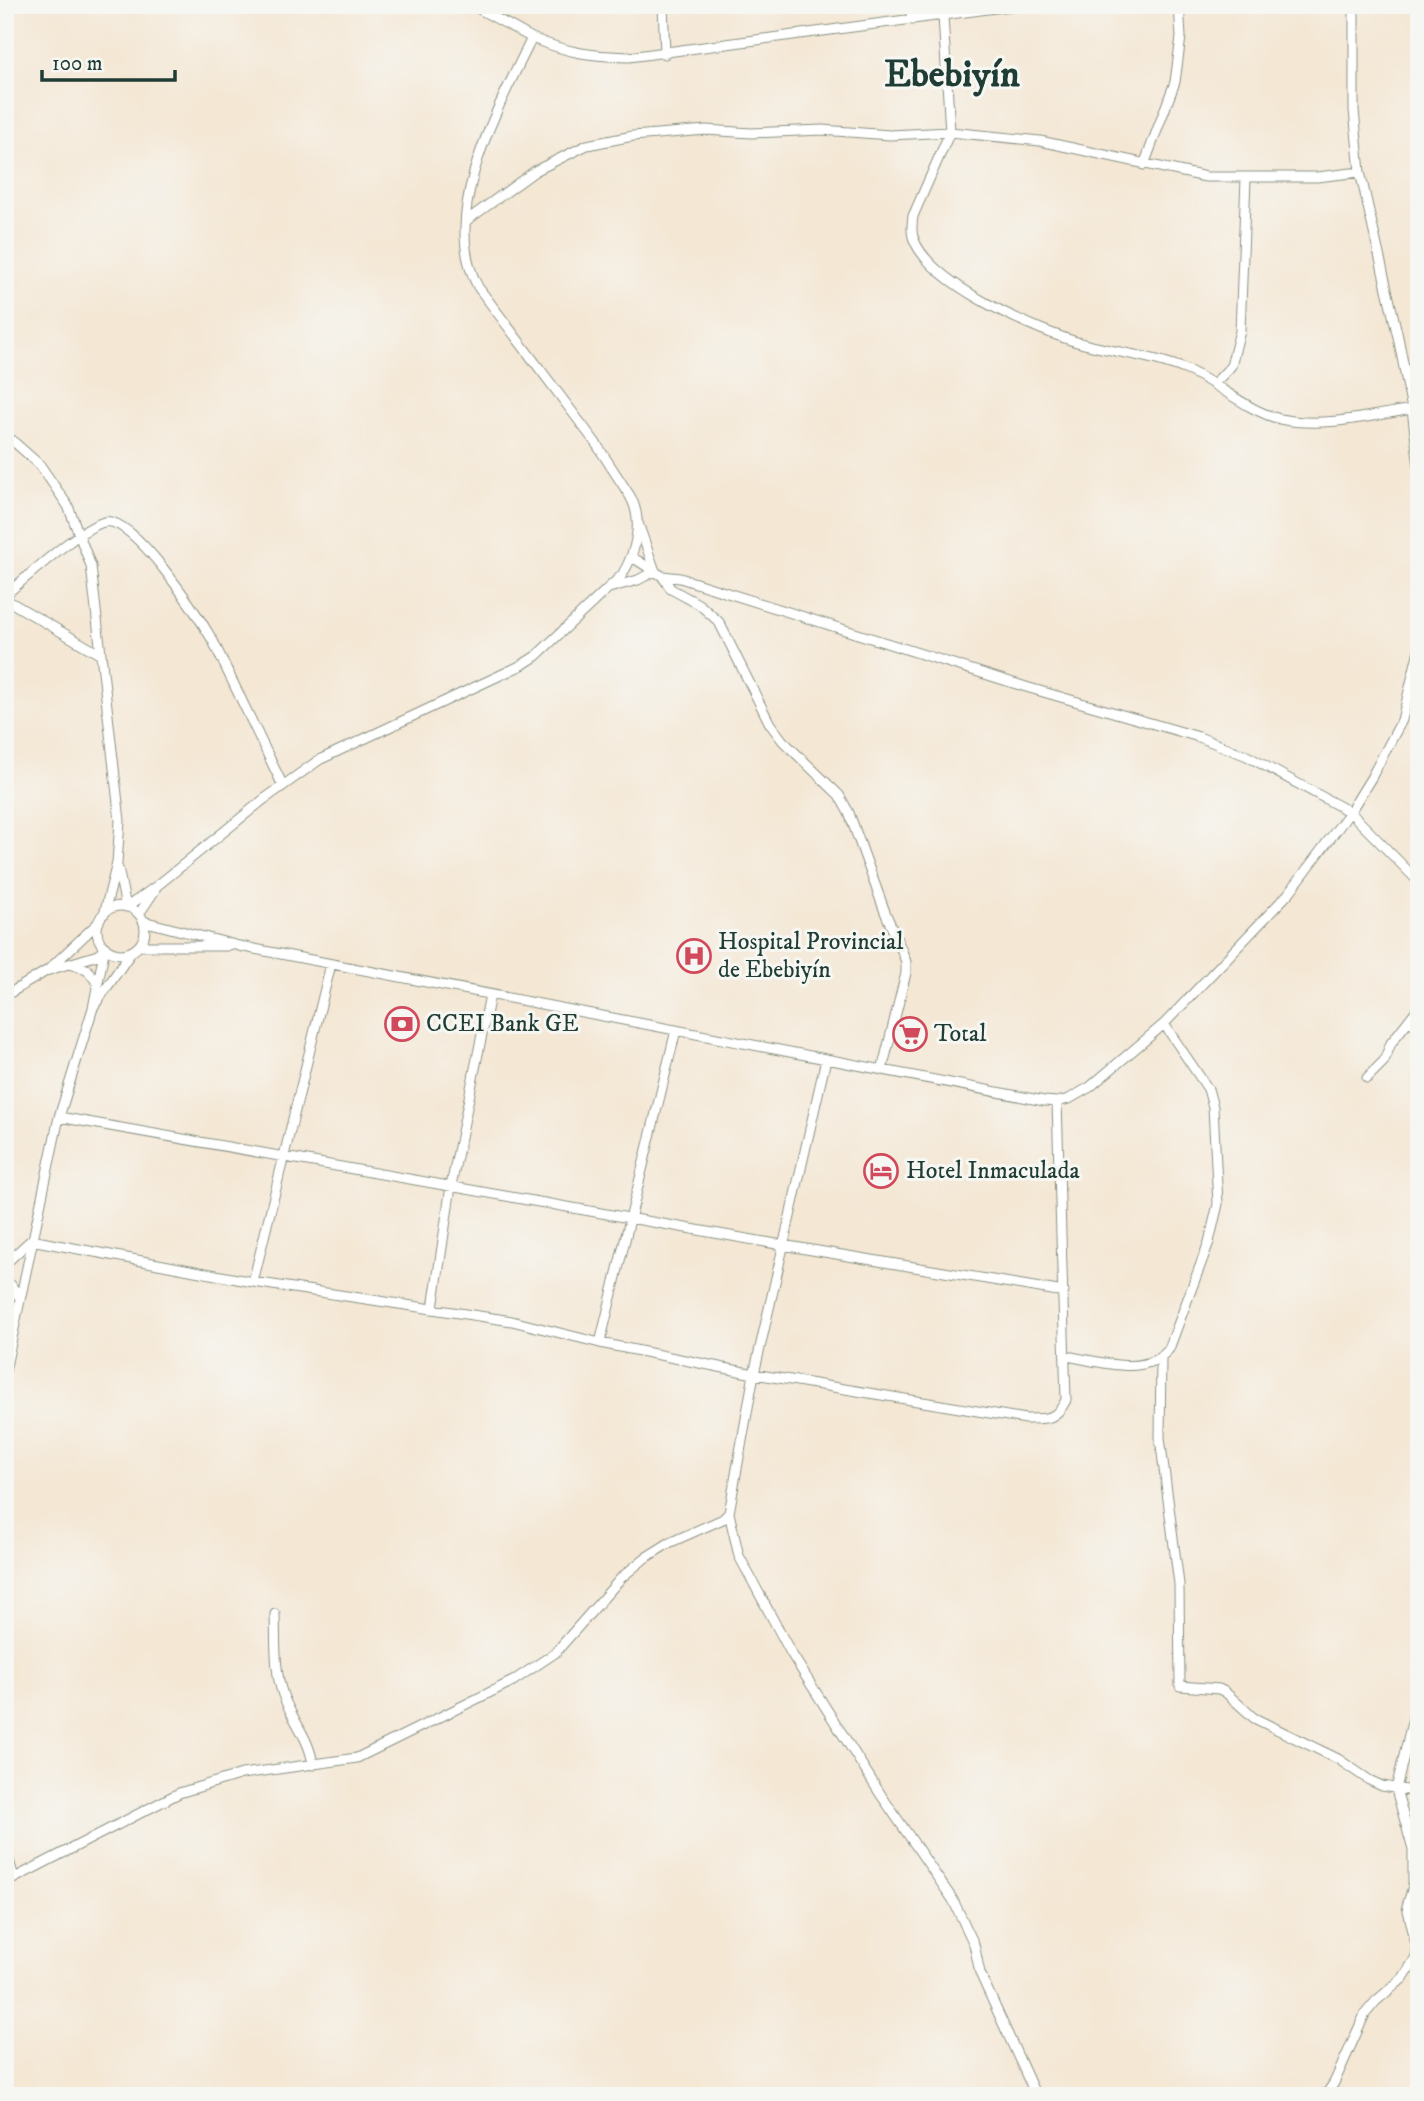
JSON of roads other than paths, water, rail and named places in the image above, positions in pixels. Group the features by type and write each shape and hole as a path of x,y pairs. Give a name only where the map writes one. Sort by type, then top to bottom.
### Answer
{"street":[{"path":"472,5 532,38 561,50 591,57 665,54 1018,5"},
{"path":"663,5 665,54"},
{"path":"911,5 912,20"},
{"path":"1144,165 1175,82 1181,37 1179,5"},
{"path":"1354,5 1354,110 1360,173 1398,337 1412,409 1419,467"},
{"path":"943,16 950,132 913,216 911,228 917,245 935,268 1004,313 1037,329 1187,370 1261,413 1307,422 1412,409"},
{"path":"532,38 502,101 476,167 466,220 465,251 468,265 478,287 595,442 635,504 638,522 659,573 671,589 700,605 719,622 770,724 783,741 839,795 849,813 906,962 906,973 882,1070"},
{"path":"466,220 535,171 587,145 612,139 706,130 751,133 822,130 890,135 950,132 1040,141 1206,177 1317,177 1360,173"},
{"path":"1214,384 1231,366 1240,331 1246,178"},
{"path":"5,434 40,465 68,506 91,566 95,587 120,821 117,863 98,936 105,947 118,954 135,949 239,946"},
{"path":"101,655 5,597 79,535 106,521 115,522 129,531 163,567 213,640 283,786"},
{"path":"5,996 48,970 114,908 126,907 158,885 319,760 522,665 543,650 622,575 632,557 638,522"},
{"path":"632,557 659,573 1077,703 1199,737 1247,755 1350,812 1419,882"},
{"path":"607,589 659,573"},
{"path":"117,863 126,907 141,918 239,946 1057,1102 1069,1099 1090,1087 1164,1024 1289,893 1350,812 1371,778 1402,720 1419,650"},
{"path":"93,1008 145,934 141,918 158,885"},
{"path":"48,970 98,955 105,947"},
{"path":"5,1371 59,1117 93,1008 105,947"},
{"path":"253,1282 331,964"},
{"path":"67,965 88,969 97,982"},
{"path":"433,1308 451,1186 490,995"},
{"path":"1367,1078 1384,1061 1391,1043 1419,1007"},
{"path":"1409,1020 1419,1029"},
{"path":"1066,1356 1133,1366 1147,1365 1161,1359 1169,1349 1209,1242 1218,1204 1213,1107 1208,1089 1164,1024"},
{"path":"600,1343 676,1030"},
{"path":"826,1059 754,1374 729,1513 739,1556 791,1653 881,1795 953,1900 974,1944 980,1973 1036,2096"},
{"path":"31,1240 253,1282 512,1321 600,1343 754,1374 1026,1419 1046,1419 1060,1412 1066,1400 1057,1102"},
{"path":"59,1117 1064,1292"},
{"path":"5,1265 31,1240"},
{"path":"5,1282 11,1285 19,1297"},
{"path":"1161,1359 1160,1438 1179,1584 1180,1686 1219,1689 1254,1718 1338,1759 1369,1780 1396,1789 1419,1792"},
{"path":"5,1846 10,1881 179,1793 242,1774 357,1758 524,1675 555,1653 622,1577 645,1558 669,1543 723,1520 729,1513"},
{"path":"275,1614 277,1663 283,1696 310,1748 313,1765"},
{"path":"1325,2096 1334,2083 1365,2014 1403,1978 1414,1963 1416,1944 1407,1906 1413,1887 1413,1850 1396,1789 1414,1714 1419,1680"},
{"path":"1413,1850 1419,1830"}],"place":[{"name":"Hospital Provincial de Ebebiyín","path":"694,956"},
{"name":"CCEI Bank GE","path":"402,1024"},
{"name":"Total","path":"910,1034"},
{"name":"Hotel Inmaculada","path":"881,1171"}],"district":[{"name":"Ebebiyín","path":"952,75"}]}
